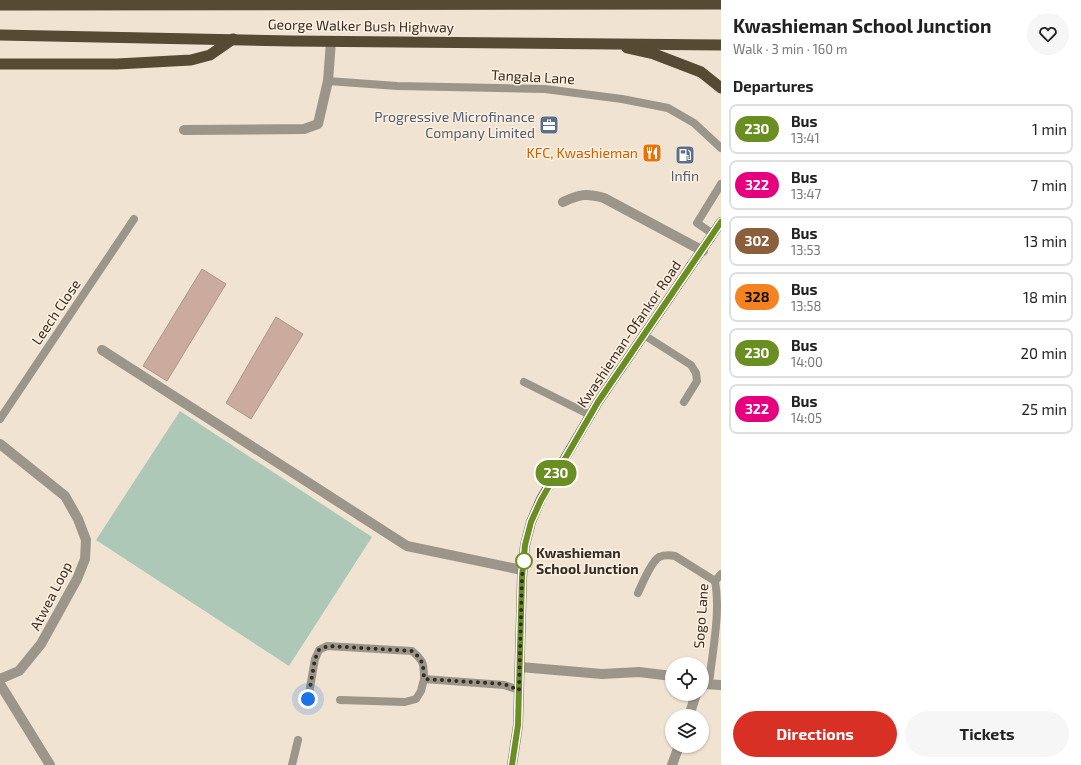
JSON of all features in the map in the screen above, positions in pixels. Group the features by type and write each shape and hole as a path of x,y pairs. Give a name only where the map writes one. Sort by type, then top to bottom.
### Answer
{"highway":[{"name":"George Walker Bush Highway","path":"0,6 721,4"},
{"name":"George Walker Bush Highway","path":"0,35 331,41 721,45"},
{"path":"0,64 117,64 191,60 210,56 233,39"},
{"path":"603,43 654,54 701,72 721,88"}],"main road":[{"name":"Kwashieman-Ofankor Road","path":"512,765 518,725 522,570 525,545 531,522 541,500 590,415 703,251 721,222"}],"street":[{"path":"184,130 304,130 318,124 328,81 331,41"},
{"path":"563,202 577,195 591,194 604,198 703,251"},
{"path":"102,350 407,546 522,570"},
{"name":"Atwea Loop","path":"0,444 65,496 78,519 86,540 85,559 77,579 41,644 19,671 0,679"},
{"path":"520,667 602,674 639,672 665,675"},
{"path":"0,684 50,765"},
{"path":"709,684 721,685"},
{"path":"672,765 676,753"}],"lane":[{"name":"Tangala Lane","path":"328,81 396,86 545,89 622,99 668,108 694,123 721,148"},
{"path":"713,234 697,223 721,184"},
{"name":"Leech Close","path":"0,419 134,220"},
{"path":"644,335 691,365 696,373 696,382 684,402"},
{"path":"524,382 590,415"},
{"path":"638,593 652,565 659,557 668,555 675,556 715,581"},
{"name":"Sogo Lane","path":"709,661 717,614 718,600 715,581 721,574"},
{"path":"308,699 315,659 319,650 328,646 412,651 420,657 424,664 424,679 421,692 416,699 405,702 340,700"},
{"path":"424,679 504,684 519,690"},
{"path":"292,765 298,740"}],"green space":[{"path":"180,411 372,537 289,666 96,540"}],"building":[{"path":"202,269 226,284 167,381 143,366"},
{"path":"276,317 303,334 251,419 226,403"}],"bus line":[{"name":"230","path":"512,765 518,725 522,577 525,545 531,522 541,500 598,402 703,251 721,222"}],"place":[{"name":"Progressive Microfinance Company Limited","path":"549,125"},
{"name":"KFC, Kwashieman","path":"652,153"},
{"name":"Infin","path":"685,155"},
{"name":"Kwashieman School Junction","path":"524,561"}],"route":[{"path":"308,699 315,659 319,650 328,646 412,651 420,657 424,664 424,679 504,684 519,690 522,577 524,558 524,561"}]}
